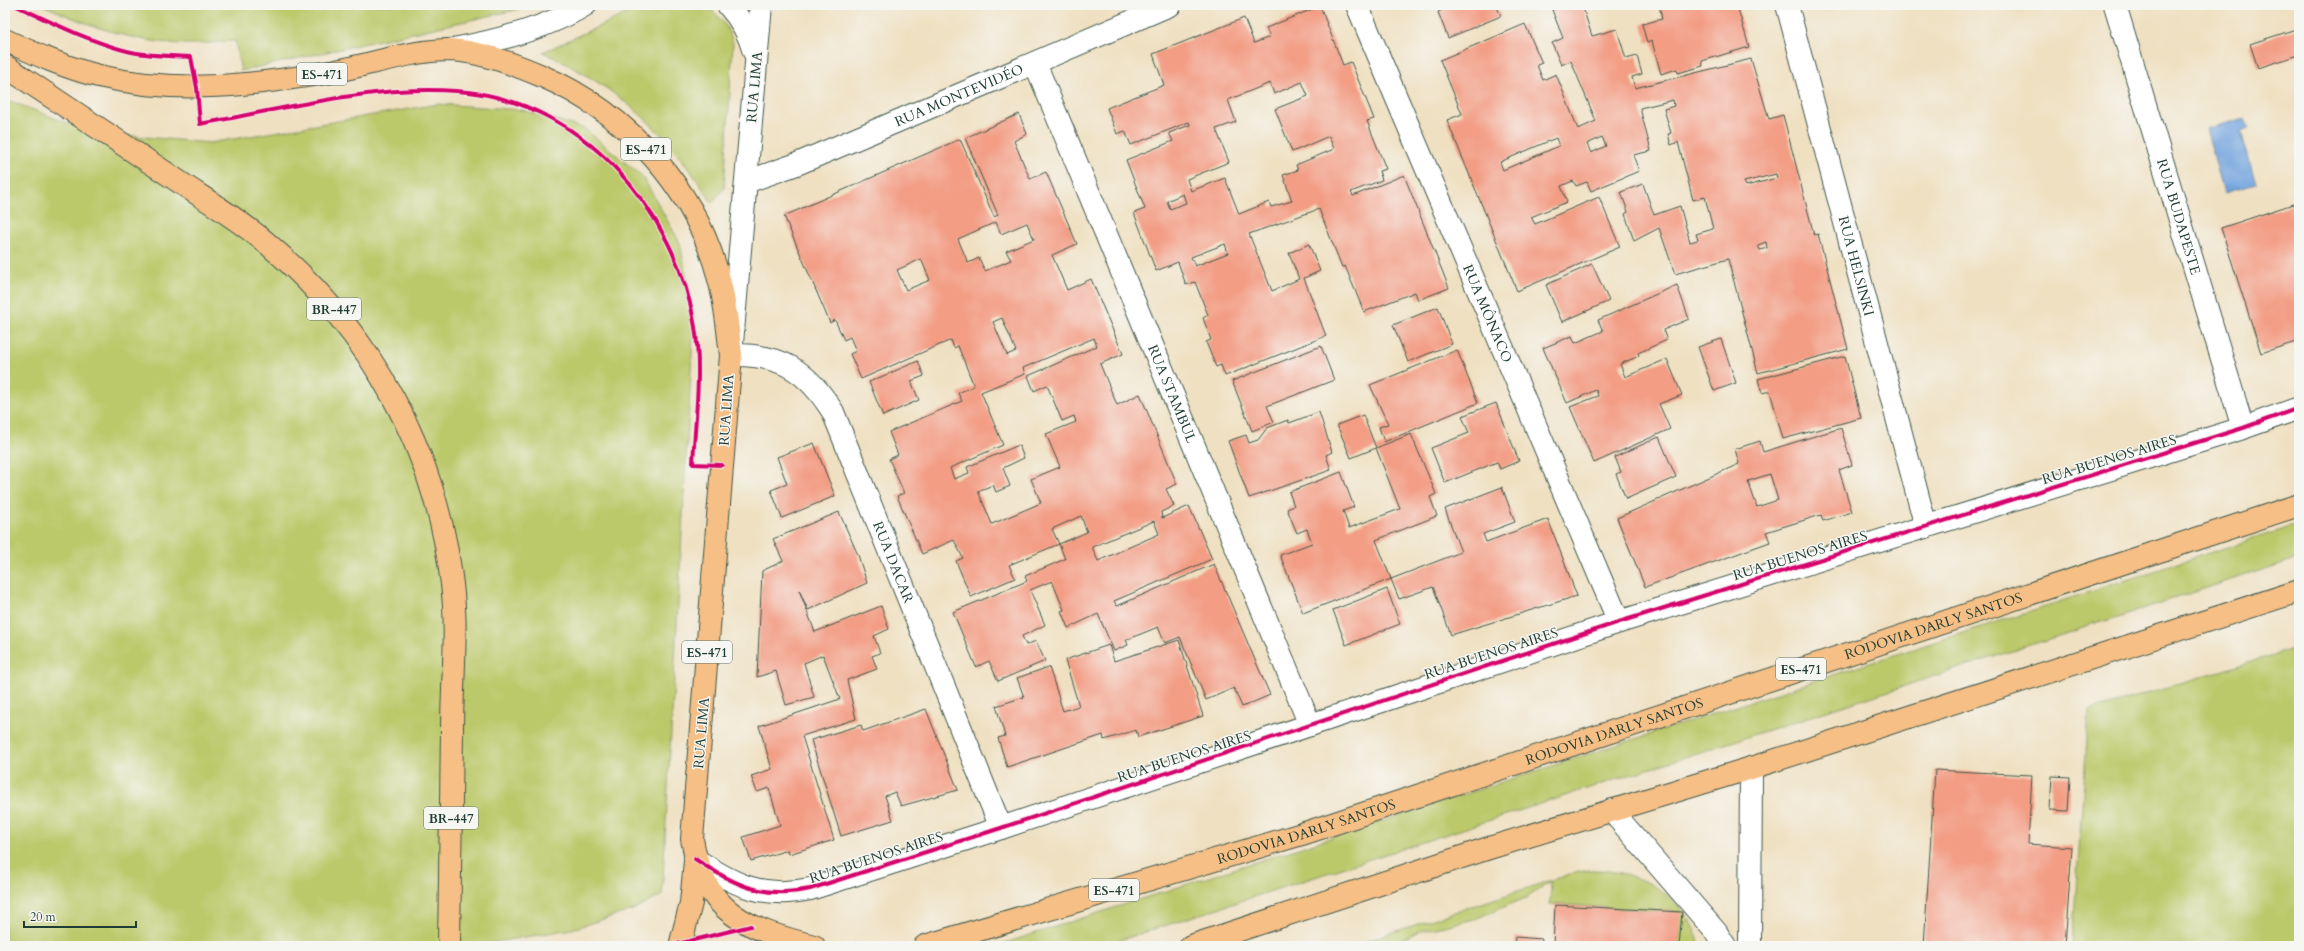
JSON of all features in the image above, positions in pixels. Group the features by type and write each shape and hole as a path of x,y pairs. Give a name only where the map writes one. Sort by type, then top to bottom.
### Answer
{"main road":[{"name":"ES-471","path":"5,40 65,66 99,76 163,86 197,88 232,86 326,73 396,58 446,50 484,56 522,67 557,82 591,102 621,125 650,152 672,181 692,213 708,246 720,282 727,318 731,355"},
{"name":"BR-447","path":"5,66 230,216 267,243 303,275 335,309 364,347 389,387 412,434 431,482 444,533 452,586 455,638 452,691 449,946"},
{"name":"RUA LIMA","path":"680,946 692,903 694,849 731,355"},
{"name":"RODOVIA DARLY SANTOS","path":"925,946 1302,834 2299,505"},
{"path":"1191,946 1611,810 1751,768 2299,591"},
{"path":"694,849 702,877 712,894 737,918 751,926 814,946"}],"street":[{"path":"446,50 491,42 535,28 585,5"},
{"path":"728,5 739,17 750,37 756,59"},
{"name":"RUA LIMA","path":"731,355 761,5"},
{"name":"RUA MONTEVIDÉO","path":"746,182 797,164 1170,5"},
{"name":"RUA MÔNACO","path":"1358,5 1619,622"},
{"name":"RUA HELSINKI","path":"1788,5 1926,527"},
{"name":"RUA BUDAPESTE","path":"2115,5 2244,428"},
{"name":"RUA STAMBUL","path":"1035,63 1310,725"},
{"name":"RUA DACAR","path":"731,355 751,355 770,358 789,365 807,378 821,394 833,412 1001,828"},
{"name":"RUA BUENOS AIRES","path":"694,849 738,885 762,891 792,893 810,890 1001,828 1619,622 2244,428 2299,408"},
{"path":"1750,946 1751,768"},
{"path":"1611,810 1716,932 1725,946"}],"green space":[{"path":"43,5 538,5 241,71 235,41 175,44 136,38 79,21"},
{"path":"645,5 702,5 718,16 729,31 733,43 724,188 712,203 695,177 677,154 640,114 596,81 543,52"},
{"path":"5,99 91,132 210,143 438,104 523,110 585,129 643,177 680,243 694,316 662,895 636,909 572,929 473,946 5,946"},
{"path":"2299,524 2299,558 1102,946 996,946"},
{"path":"2299,647 2299,946 2072,946 2089,711"},
{"path":"1589,870 1625,874 1658,888 1672,899 1684,912 1694,928 1700,946 1679,946 1681,912 1550,904 1551,881 1528,897 1475,919 1417,932 1389,946 1351,946 1570,874"}],"water":[{"path":"2245,118 2249,128 2241,131 2256,184 2224,193 2206,129"}],"building":[{"path":"1442,5 1496,5 1501,16 1448,38 1438,12 1444,9"},
{"path":"1564,5 1582,5 1592,36 1617,29 1626,59 1637,56 1642,74 1632,77 1635,88 1751,59 1769,119 1783,115 1814,235 1818,234 1848,349 1758,373 1728,259 1675,274 1659,228 1634,241 1625,214 1628,212 1621,192 1643,184 1654,215 1680,206 1690,242 1698,240 1696,234 1713,229 1705,197 1693,200 1678,142 1671,145 1668,134 1671,133 1664,109 1674,106 1673,100 1640,108 1651,151 1633,155 1639,171 1591,191 1587,182 1576,186 1573,181 1561,186 1567,202 1531,217 1535,224 1599,197 1620,247 1517,291 1447,120 1462,114 1440,60 1525,24 1542,63 1537,65 1543,80 1556,74 1578,129 1596,121 1571,61 1561,65 1552,43 1563,38 1552,10","holes":["1602,137 1606,146 1591,153 1587,144","1556,138 1559,146 1503,170 1500,162","1776,174 1777,178 1746,186 1744,182","1766,242 1767,248 1760,250 1758,245"]},
{"path":"1659,5 1737,5 1749,47 1702,61 1703,66 1678,73 1677,69 1661,74 1652,41 1647,43 1642,24 1662,19"},
{"path":"1320,6 1343,65 1351,62 1374,119 1367,121 1386,169 1379,171 1382,180 1351,192 1353,196 1404,175 1449,288 1418,300 1415,292 1364,312 1345,266 1342,267 1319,209 1249,234 1272,291 1299,279 1289,253 1309,244 1320,271 1304,278 1326,336 1225,376 1221,365 1216,367 1206,342 1211,340 1203,318 1208,315 1195,282 1186,285 1178,262 1156,271 1134,213 1145,209 1126,160 1173,141 1169,133 1190,125 1189,122 1131,145 1125,131 1117,134 1107,108 1164,85 1153,54 1244,18 1254,43 1270,37 1266,28","holes":["1302,82 1308,96 1275,109 1292,152 1329,136 1334,149 1296,165 1298,170 1283,175 1292,201 1271,207 1269,202 1239,214 1225,178 1191,191 1187,179 1229,162 1216,129 1236,122 1228,100 1270,83 1274,94","1183,194 1186,203 1170,209 1167,201","1225,244 1228,253 1195,266 1191,257"]},
{"path":"2299,28 2299,55 2258,68 2250,44"},
{"path":"1019,114 1027,134 1014,141 1030,179 1046,172 1077,244 1052,255 1067,290 1091,279 1123,354 1100,364 1117,405 1140,394 1177,484 1166,489 1174,506 1161,512 1162,518 1189,506 1212,559 1114,601 1117,606 1214,564 1270,695 1242,707 1234,688 1206,700 1180,637 1165,643 1158,627 1126,640 1128,645 1114,651 1098,614 1068,628 1061,611 1064,610 1052,581 1030,590 1045,625 1022,636 1026,645 1036,641 1045,661 998,681 989,661 976,667 953,612 1027,581 1025,576 1065,559 1059,544 1009,565 1015,578 971,597 956,561 963,558 954,540 922,554 897,496 904,493 889,459 898,455 889,432 962,401 958,393 974,386 958,346 954,348 951,340 861,379 850,354 856,351 850,337 844,340 835,320 830,323 784,216 960,139 994,217 998,215 965,138","holes":["996,222 1001,234 1027,223 1034,239 1006,251 1011,260 985,271 979,258 968,263 958,239","921,259 930,280 906,290 897,270","1002,318 1016,351 1007,355 993,322","1094,338 1097,346 1028,376 1034,391 1047,385 1062,421 1074,416 1076,422 1046,434 1060,467 1031,479 1041,503 992,524 978,491 993,485 996,492 1010,486 1003,468 1024,458 1019,445 967,467 969,473 954,479 950,468 1003,445 981,392 1025,374 1023,368","1081,516 1087,532 1059,544 1052,529","1154,521 1159,534 1098,561 1092,547"]},
{"path":"2299,202 2299,341 2261,353 2221,228"},
{"path":"1592,264 1609,301 1562,322 1546,285"},
{"path":"1677,285 1689,319 1663,330 1667,340 1638,353 1639,356 1620,364 1625,377 1667,359 1682,395 1659,404 1670,429 1594,463 1570,407 1598,396 1596,390 1567,403 1543,348 1572,336 1575,343 1603,331 1598,320"},
{"path":"1438,307 1452,344 1408,362 1393,325"},
{"path":"1721,339 1736,383 1714,391 1698,347"},
{"path":"1321,346 1334,380 1267,406 1274,422 1252,431 1232,381"},
{"path":"1457,350 1478,403 1384,442 1379,427 1388,424 1370,385"},
{"path":"1845,356 1861,418 1783,439 1770,391 1762,393 1758,379"},
{"path":"918,361 924,376 911,381 919,400 883,416 869,382"},
{"path":"1496,403 1519,461 1500,469 1497,462 1445,483 1431,448 1469,433 1462,416"},
{"path":"1319,412 1332,452 1326,455 1331,470 1249,498 1228,441 1246,435 1249,443 1258,440 1267,428 1288,420 1289,423"},
{"path":"1363,415 1376,448 1351,458 1337,425"},
{"path":"1841,428 1852,465 1839,470 1852,512 1823,521 1821,515 1766,532 1770,542 1645,587 1617,518 1739,464 1735,449 1760,441 1763,452","holes":["1770,474 1778,500 1757,507 1748,481"]},
{"path":"1411,434 1436,494 1430,497 1437,516 1376,540 1391,579 1303,613 1280,555 1312,543 1307,529 1297,533 1287,509 1294,506 1289,492 1341,472 1354,507 1343,511 1349,528 1400,509 1376,448"},
{"path":"1659,437 1676,477 1626,499 1616,474 1621,472 1615,457"},
{"path":"814,443 835,496 782,518 771,490 787,484 777,457"},
{"path":"1502,487 1515,522 1483,534 1486,542 1548,519 1577,596 1451,635 1433,587 1399,599 1391,579 1461,552 1445,509"},
{"path":"839,512 858,555 867,583 808,610 799,590 815,632 881,606 889,629 874,636 880,653 872,656 877,669 847,680 856,719 802,736 834,840 789,854 788,850 751,861 743,837 780,825 769,788 757,792 751,776 772,769 759,726 840,699 823,655 804,663 814,697 786,705 776,671 757,677 762,571 783,561 773,539"},
{"path":"1387,589 1400,624 1346,645 1333,610"},
{"path":"1179,640 1203,716 1138,737 1136,730 1104,740 1103,735 1007,767 998,738 1005,736 996,706 1024,697 1017,678 1049,667 1063,711 1079,706 1065,660 1109,645 1114,661"},
{"path":"926,709 958,790 901,806 895,792 885,796 893,820 841,836 811,740 861,725 863,731"},
{"path":"1935,770 2032,775 2028,844 2072,847 2065,946 1924,946"},
{"path":"2052,776 2070,777 2068,811 2050,810"},
{"path":"1555,905 1682,912 1679,946 1553,946"},
{"path":"1515,937 1542,939 1541,946 1514,946"}],"cycle path":[{"path":"14,5 70,31 112,47 143,54 191,57 197,88 200,124 295,105 360,95 424,90 456,91 501,98 543,114 581,138 615,167 644,202 667,241 684,283 695,327 697,344 698,378 693,464 722,465"},
{"path":"695,859 736,883 749,888 777,892 793,892 810,889 1001,828 1619,622 2243,428 2299,408"},
{"path":"669,946 751,926"}]}
